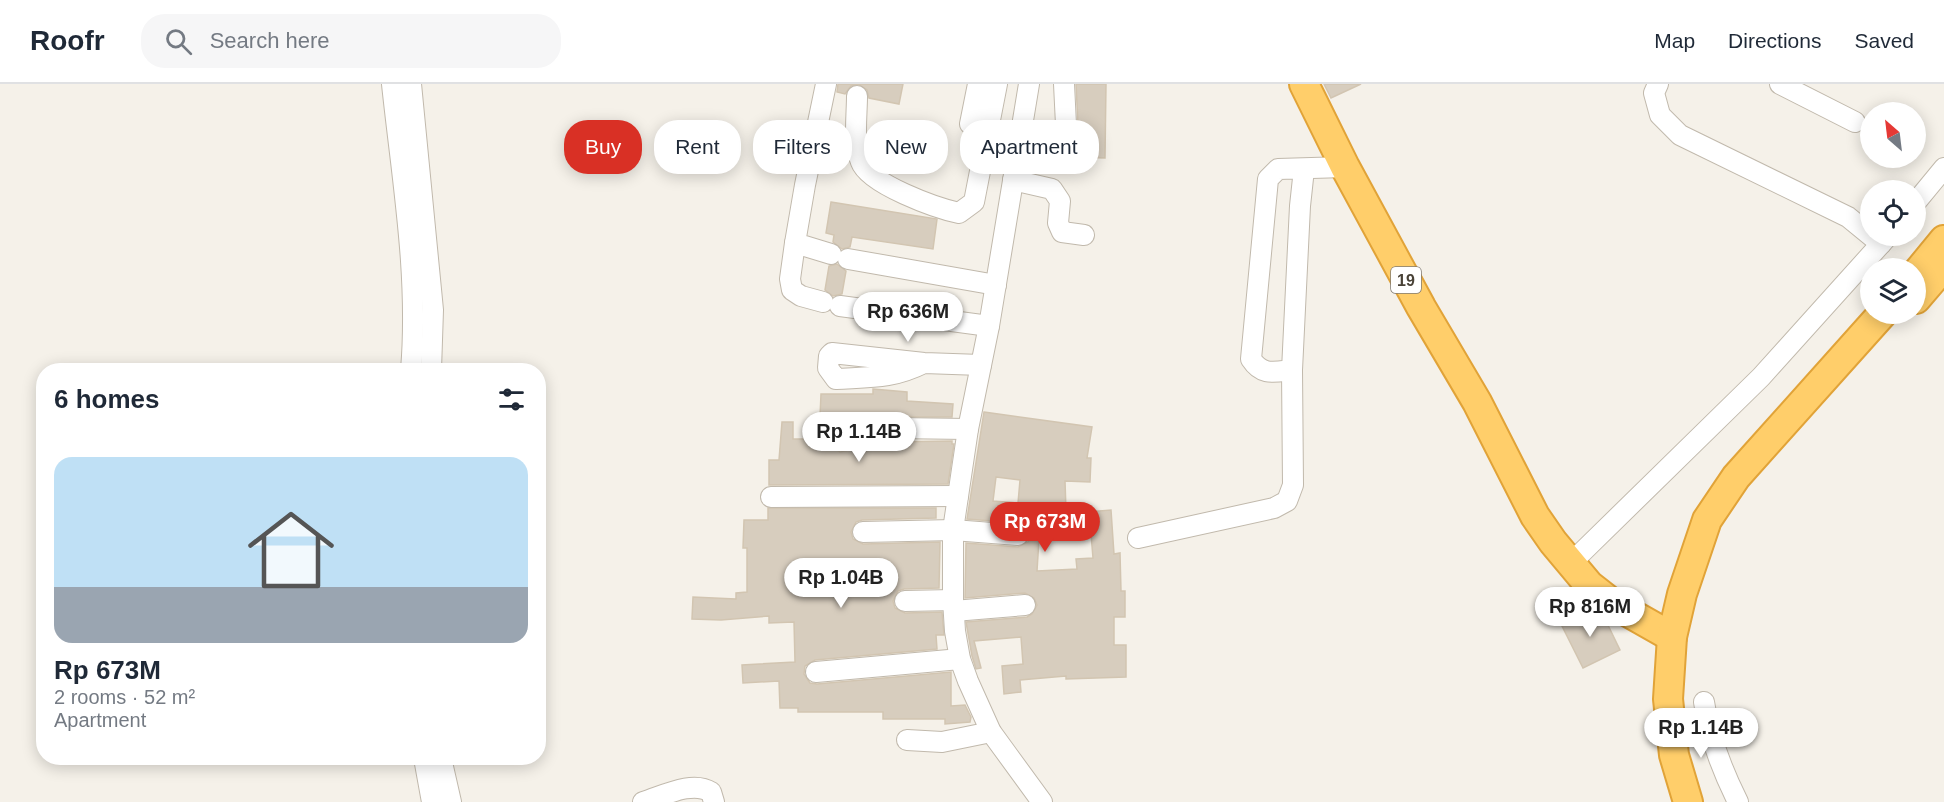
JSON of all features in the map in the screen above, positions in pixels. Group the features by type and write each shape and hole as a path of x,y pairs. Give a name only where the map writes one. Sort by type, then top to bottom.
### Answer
{"highway":[{"name":"19","path":"1304,84 1421,307 1477,402 1535,516 1589,585 1611,603 1672,637"},
{"path":"1926,262 1944,240"},
{"path":"1926,287 1944,266"},
{"path":"1688,802 1674,755 1668,699 1672,637 1682,594 1707,520 1736,477 1873,324"},
{"path":"1691,568 1750,485 1894,324"}],"street":[{"path":"392,84 430,363"},
{"path":"411,84 423,309 414,331 412,363"},
{"path":"826,84 795,243 790,279 792,290 801,296 831,304 989,326"},
{"path":"971,120 978,84"},
{"path":"857,96 857,143 861,163 874,178 934,207 959,213 974,202 998,84"},
{"path":"1029,84 989,326 968,429 953,530 953,606 960,659 992,732 1042,802"},
{"path":"1064,84 1066,120"},
{"path":"1659,84 1654,93 1660,115 1680,135 1860,224"},
{"path":"1780,84 1856,122"},
{"path":"1292,370 1268,372 1257,368 1251,359 1268,179 1278,169 1346,167"},
{"path":"1926,190 1944,168"},
{"path":"1138,538 1274,508 1287,501 1293,485 1292,370 1304,169"},
{"path":"1013,180 1052,189 1060,201 1058,223 1062,232 1084,235"},
{"path":"795,243 839,257 996,285"},
{"path":"1570,563 1761,377 1880,246"},
{"path":"924,363 981,365"},
{"path":"843,440 893,428 968,429"},
{"path":"771,497 958,496"},
{"path":"863,532 953,530 1018,535"},
{"path":"905,602 953,606 1025,605"},
{"path":"816,672 960,659"},
{"path":"1704,702 1707,720 1738,802"},
{"path":"907,740 942,742 992,732"},
{"path":"424,765 432,802"},
{"path":"443,765 451,802"},
{"path":"644,802 692,787 701,787 711,792 714,802"}],"building":[{"path":"838,84 858,84 851,86 845,94 837,92"},
{"path":"858,84 903,84 899,104 869,98 867,90"},
{"path":"1076,84 1106,84 1105,158 1099,158 1099,120 1078,120"},
{"path":"1324,84 1361,84 1331,98"},
{"path":"831,202 937,219 933,249 852,237 850,247 842,249 833,242 834,235 826,233"},
{"path":"837,264 846,271 842,294 833,296 825,290 829,266"},
{"path":"873,389 907,392 907,401 953,404 952,417 820,417 821,394 873,394"},
{"path":"984,412 1092,427 1087,458 1091,458 1090,482 1065,481 1066,510 1087,509 1087,512 1111,510 1114,554 1120,553 1121,591 1125,591 1125,617 1114,617 1114,645 1126,645 1126,677 1066,679 1066,676 1020,680 1021,692 1004,694 1002,666 1023,664 1021,637 974,641 981,668 976,669 966,622 1027,617 1032,614 1037,605 1034,598 1025,593 965,598 966,543 1018,547 1028,542 1030,536 1029,529 1019,523 967,519","holes":["996,477 1020,480 1018,503 993,501","1040,523 1067,525 1068,535 1091,534 1093,558 1076,559 1077,569 1037,571"]},
{"path":"782,422 793,422 793,439 831,439 834,448 840,452 887,442 952,441 954,444 948,484 769,485 769,460 779,460"},
{"path":"768,508 936,508 936,518 862,520 856,522 851,532 853,539 863,544 940,542 939,588 904,589 898,591 893,601 895,608 905,613 942,612 944,635 936,635 937,649 815,660 805,666 804,674 810,683 817,684 951,672 951,706 965,705 971,717 970,722 945,724 945,719 883,719 883,712 798,712 798,708 780,708 779,681 743,683 742,665 795,662 794,622 769,623 769,616 721,620 692,619 693,597 736,599 736,593 747,592 747,548 743,548 744,520 768,520"},
{"path":"1592,609 1604,617 1620,650 1583,668 1561,624"}]}
